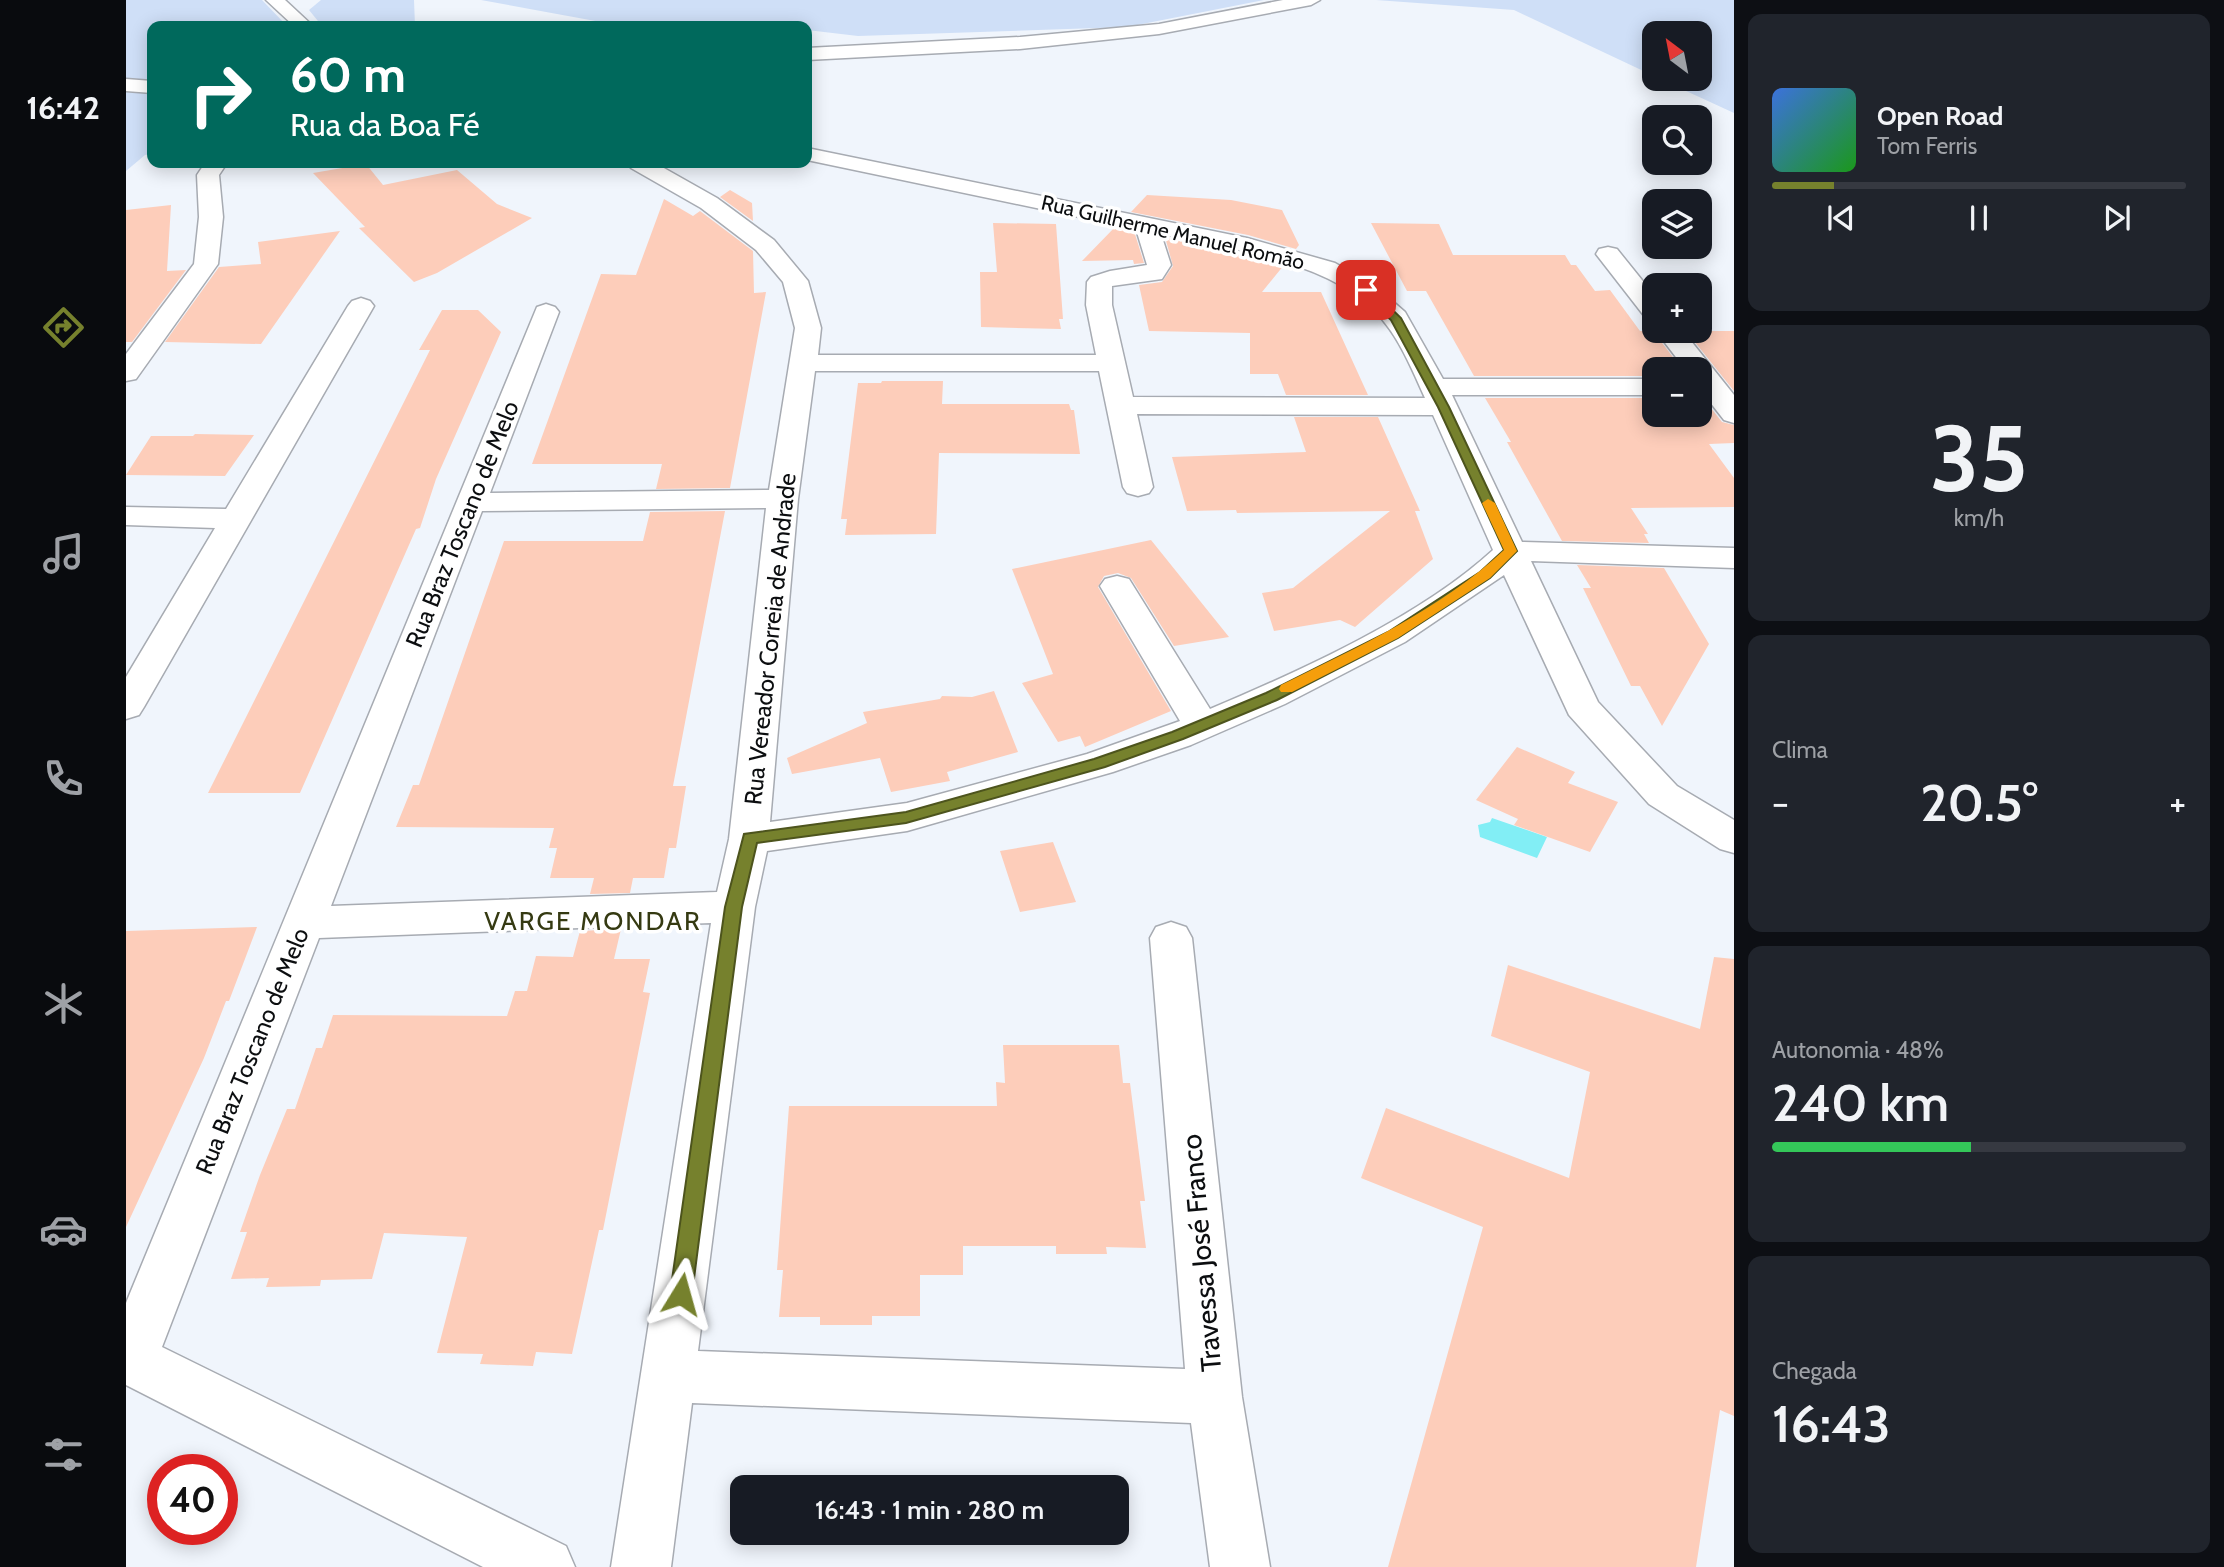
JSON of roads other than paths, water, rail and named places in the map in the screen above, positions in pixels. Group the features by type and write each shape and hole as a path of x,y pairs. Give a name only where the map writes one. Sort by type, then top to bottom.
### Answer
{"street":[{"path":"275,0 299,21"},
{"path":"290,13 308,0"},
{"path":"812,54 1020,43 1159,29 1311,0"},
{"path":"126,85 147,87"},
{"name":"Rua Guilherme Manuel Romão","path":"812,155 1247,245 1326,268 1366,290 1396,318 1439,397 1582,707 1663,794 1734,839"},
{"path":"126,373 206,264 211,217 208,175 213,168"},
{"name":"Rua Vereador Correia de Andrade","path":"641,1567 734,907 749,839 783,499 808,328 803,303 794,281 779,259 765,245 709,203 648,168"},
{"path":"1138,487 1099,305 1100,282 1119,276 1153,274 1159,265 1146,224"},
{"path":"1608,254 1642,297"},
{"path":"126,707 361,306"},
{"name":"Rua Braz Toscano de Melo","path":"545,1567 130,1359 546,312"},
{"path":"803,363 1111,363"},
{"path":"1121,405 1439,397 1642,388"},
{"path":"1712,392 1734,414"},
{"path":"471,502 783,499"},
{"path":"126,516 235,519"},
{"path":"749,839 906,817 1100,763 1202,726 1272,696 1393,635 1485,575 1511,551 1734,558"},
{"path":"1117,586 1202,726"},
{"path":"303,923 734,907"},
{"name":"Travessa José Franco","path":"1171,937 1214,1397 1240,1567"},
{"path":"670,1376 1214,1397"}],"water":[{"path":"1492,818 1547,837 1537,858 1480,837 1478,825 1490,822"}],"district":[{"name":"VARGE MONDAR","path":"593,921"}]}
